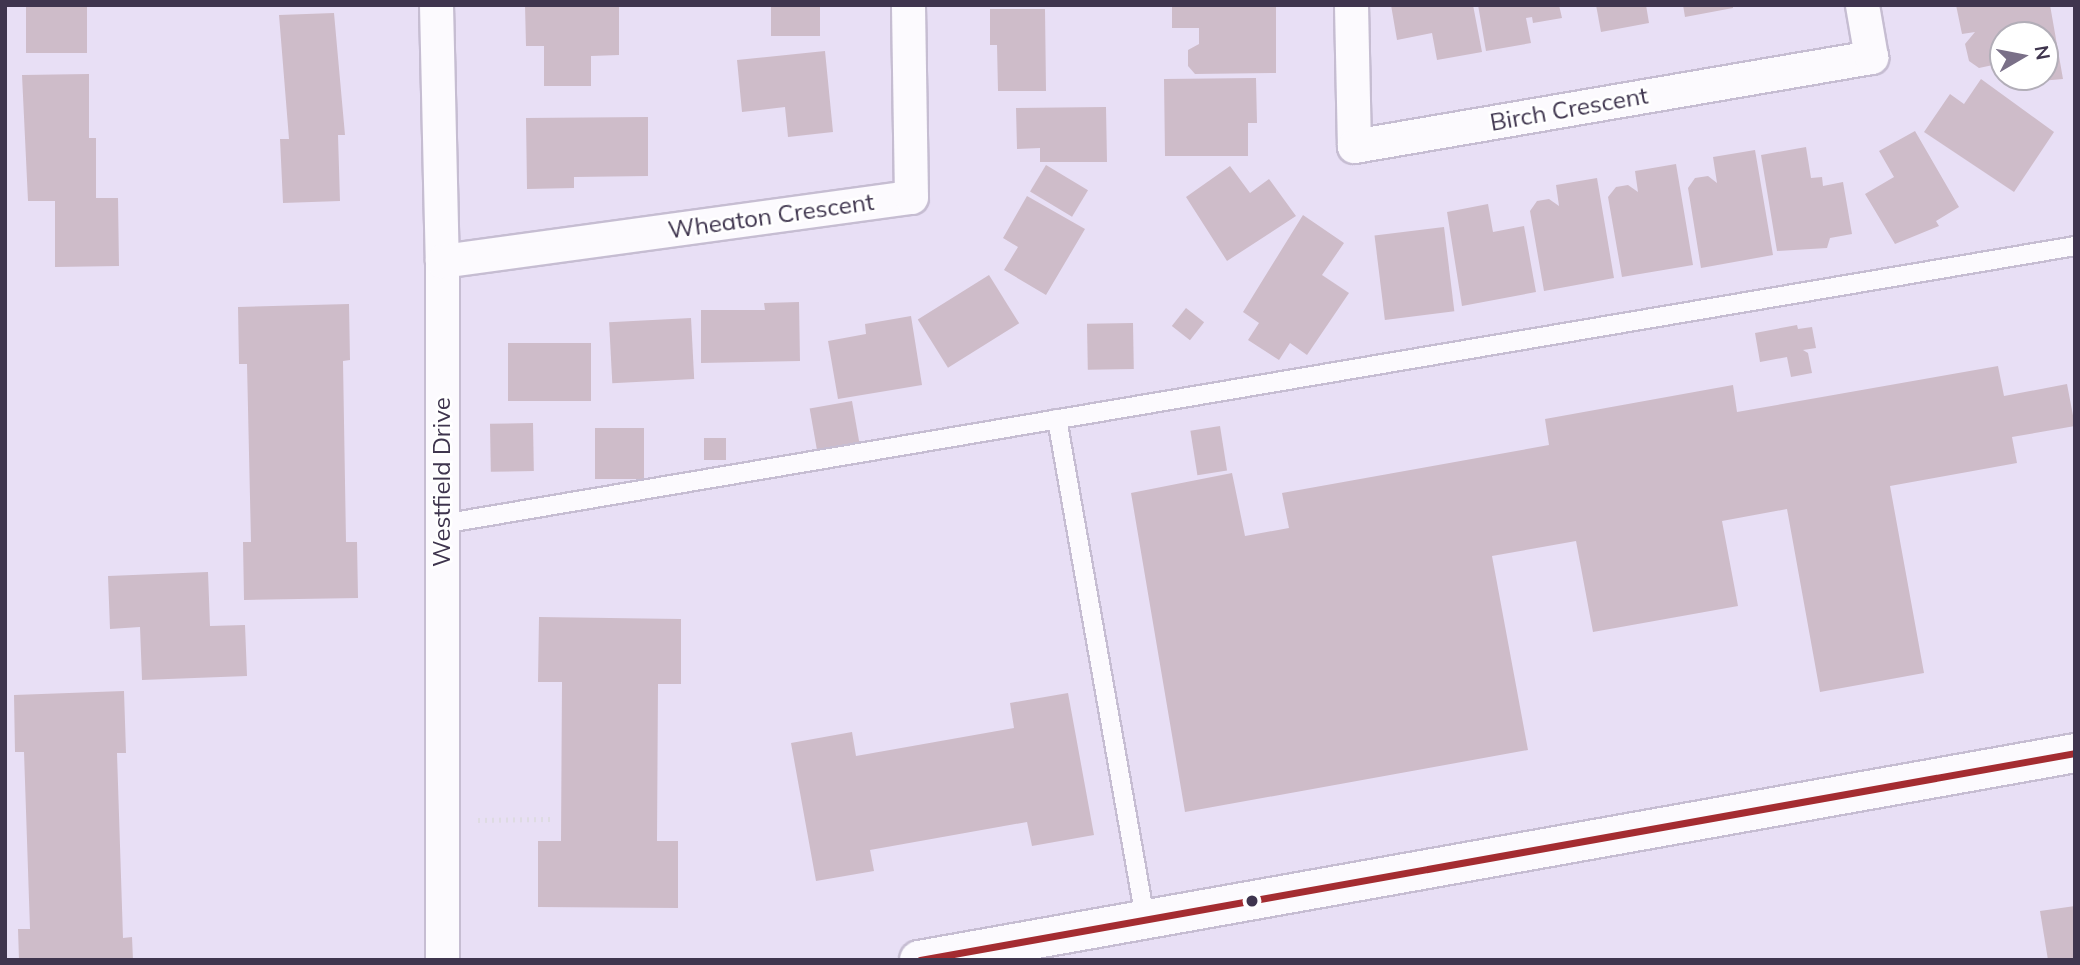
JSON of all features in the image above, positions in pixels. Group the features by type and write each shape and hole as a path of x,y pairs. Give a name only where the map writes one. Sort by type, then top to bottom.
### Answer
{"street":[{"name":"Westfield Drive","path":"436,5 442,261 442,960"},
{"name":"Wheaton Crescent","path":"442,261 911,197 908,5"},
{"name":"Birch Crescent","path":"1351,5 1354,146 1871,57 1862,5"},
{"path":"919,960 2075,753"}],"lane":[{"path":"442,524 2075,246"},
{"path":"1057,419 1145,918"}],"path":[{"path":"442,814 471,820 551,820"}],"building":[{"path":"26,5 87,5 87,53 26,53"},
{"path":"525,5 619,5 619,55 591,56 591,86 544,86 544,46 526,46"},
{"path":"771,5 820,5 820,36 771,36"},
{"path":"1172,5 1276,5 1276,73 1195,74 1188,66 1188,50 1199,44 1199,28 1172,28"},
{"path":"1391,5 1473,5 1482,52 1437,60 1432,33 1397,40"},
{"path":"1478,5 1559,5 1562,18 1533,23 1532,17 1526,18 1531,43 1486,51"},
{"path":"1596,5 1646,5 1649,23 1601,32"},
{"path":"1683,5 1733,5 1733,8 1685,17"},
{"path":"1956,5 2050,5 2053,21 1989,21 1989,66 1979,68 1969,61 1965,44 1975,32 1962,34"},
{"path":"990,9 1045,9 1046,91 998,91 997,45 990,45"},
{"path":"334,13 345,135 338,135 340,201 283,203 280,139 289,139 279,15"},
{"path":"825,51 833,132 788,137 785,107 742,112 737,60"},
{"path":"2059,56 2063,79 2059,79"},
{"path":"89,74 89,138 96,138 96,198 118,198 119,266 55,267 55,201 28,201 22,75"},
{"path":"1256,78 1257,123 1248,123 1248,156 1165,156 1164,79"},
{"path":"1981,79 1989,85 1989,91 1998,91 2054,132 2014,192 1924,132 1950,94 1964,104"},
{"path":"1106,107 1107,162 1040,162 1040,148 1017,149 1016,108"},
{"path":"648,117 648,176 574,177 574,188 527,189 526,118"},
{"path":"1915,131 1959,207 1936,221 1939,226 1895,244 1865,194 1894,177 1879,151"},
{"path":"1806,147 1811,178 1822,177 1823,186 1843,182 1852,234 1830,238 1827,248 1777,251 1761,155"},
{"path":"1755,150 1773,255 1701,268 1688,188 1695,178 1708,176 1717,183 1713,157"},
{"path":"1676,164 1693,265 1622,277 1608,197 1616,187 1628,185 1638,192 1635,171"},
{"path":"1046,165 1088,190 1072,217 1030,192"},
{"path":"1230,166 1250,193 1269,179 1296,216 1227,261 1186,197"},
{"path":"1597,178 1614,278 1544,291 1530,211 1537,201 1549,199 1559,206 1556,185"},
{"path":"1027,196 1085,229 1046,295 1004,270 1018,247 1003,238"},
{"path":"1488,204 1493,232 1524,226 1536,292 1462,306 1447,212"},
{"path":"1303,215 1344,243 1322,275 1349,293 1307,355 1290,343 1279,360 1248,340 1259,323 1243,312"},
{"path":"1444,227 1454,311 1385,320 1375,236"},
{"path":"989,275 1019,323 948,368 918,320"},
{"path":"799,302 800,361 701,363 701,310 765,310 764,303"},
{"path":"349,304 350,360 343,361 346,542 357,542 358,598 244,600 243,542 251,542 247,364 239,364 238,307"},
{"path":"1186,308 1204,322 1190,340 1172,326"},
{"path":"911,316 922,385 838,399 828,341 866,334 865,324"},
{"path":"691,318 694,379 612,383 609,322"},
{"path":"1133,323 1134,369 1088,370 1087,324"},
{"path":"1797,325 1798,329 1812,327 1816,348 1803,350 1808,353 1812,373 1791,377 1787,357 1760,362 1755,333"},
{"path":"508,343 591,343 591,401 508,401"},
{"path":"1998,366 2004,396 2067,384 2075,426 2012,437 2017,463 1890,486 1924,673 1820,692 1787,509 1722,521 1738,606 1593,632 1576,541 1492,556 1528,750 1185,812 1131,493 1232,473 1245,536 1289,528 1282,493 1549,445 1545,419 1733,385 1737,412"},
{"path":"852,401 860,445 817,453 810,408"},
{"path":"533,423 534,471 491,472 490,424"},
{"path":"1220,426 1227,470 1197,475 1190,431"},
{"path":"595,428 644,428 644,479 595,479"},
{"path":"704,438 726,438 726,460 704,460"},
{"path":"208,572 210,626 245,625 247,676 142,680 140,627 110,629 108,576"},
{"path":"539,617 681,619 681,684 658,684 657,841 678,841 678,908 538,907 538,841 561,841 562,682 538,682"},
{"path":"124,691 126,753 117,753 123,938 132,937 133,960 19,960 18,929 30,929 24,752 15,752 14,695"},
{"path":"1068,693 1094,835 1032,846 1027,822 870,850 874,871 816,881 791,743 852,732 856,756 1014,728 1010,703"},
{"path":"2075,906 2075,960 2048,960 2040,911"}],"transit line":[{"path":"920,960 2075,753"}]}
